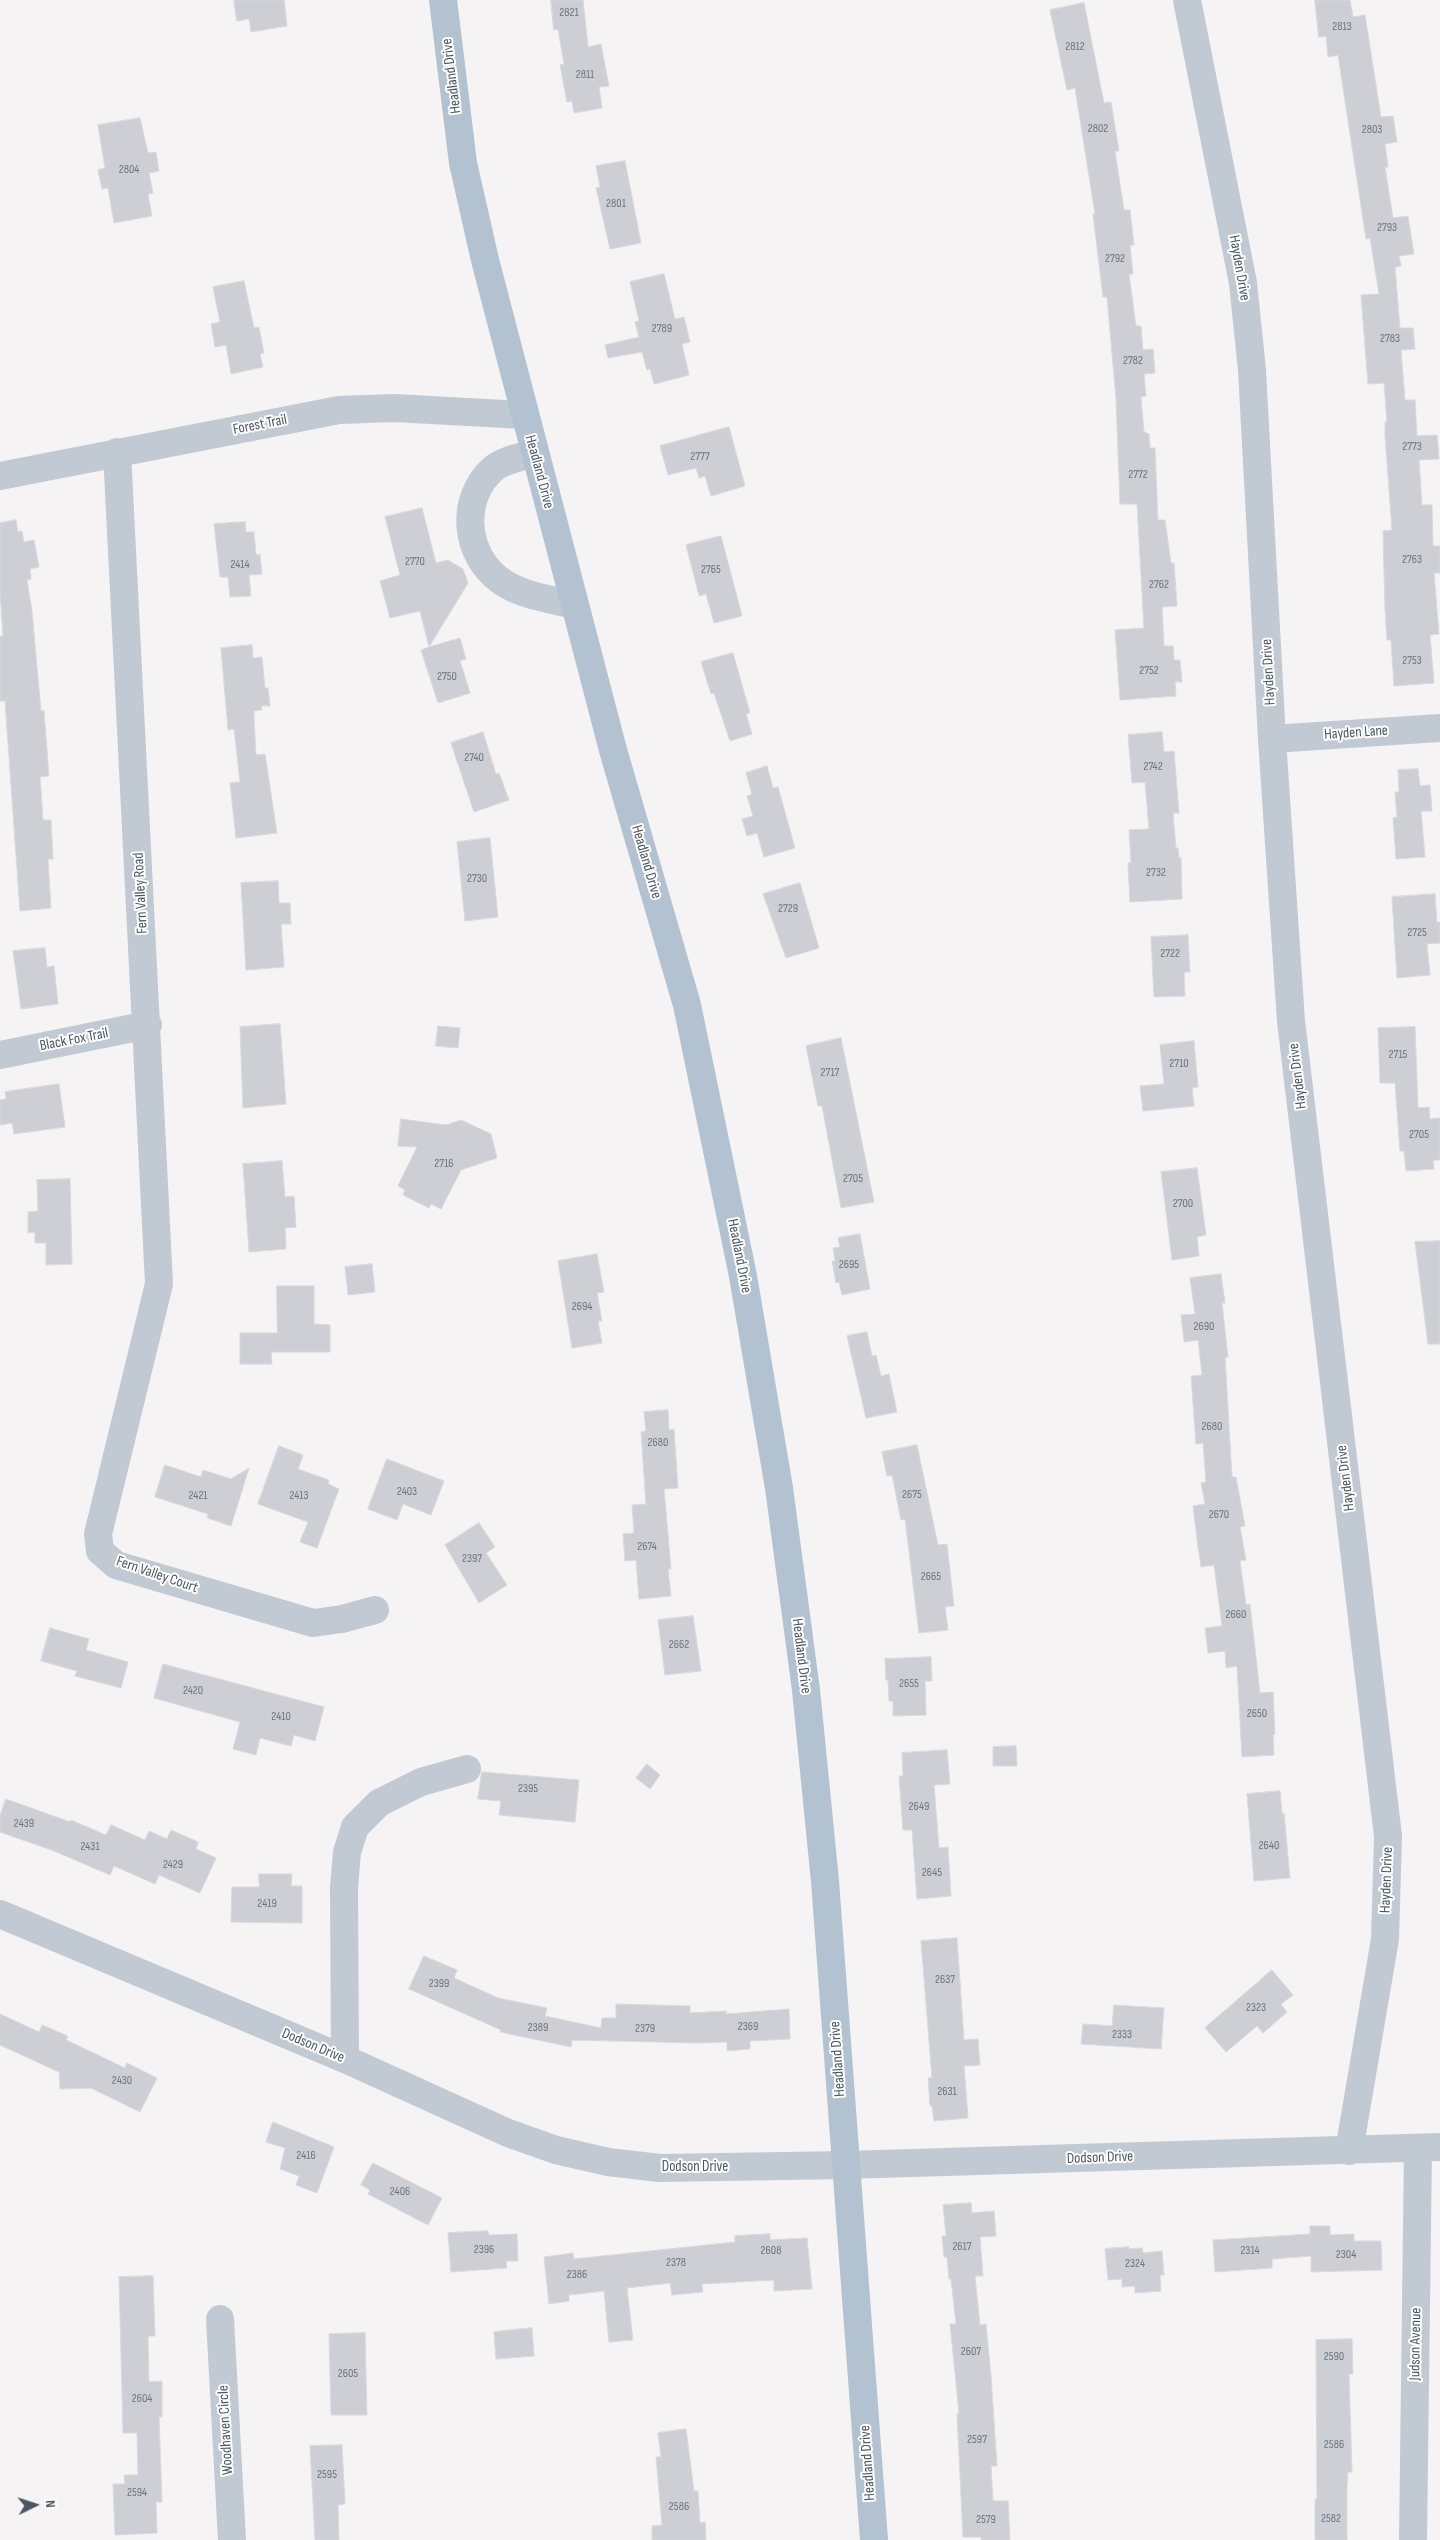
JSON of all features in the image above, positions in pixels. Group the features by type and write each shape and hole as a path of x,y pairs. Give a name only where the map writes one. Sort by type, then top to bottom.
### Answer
{"main road":[{"name":"Headland Drive","path":"443,0 463,163 524,414 574,605 613,750 687,1005 744,1276 779,1488 806,1690 825,1881 874,2540"}],"street":[{"name":"Hayden Drive","path":"1187,0 1243,284 1252,370 1272,739 1291,1021 1388,1836 1385,1939 1349,2151"},
{"name":"Forest Trail","path":"0,476 339,410 394,408 524,414"},
{"name":"Fern Valley Road","path":"117,452 160,1284 148,1332"},
{"path":"534,453 496,466 484,478 472,501 470,529 477,554 501,581 526,593 574,605"},
{"name":"Hayden Lane","path":"1272,739 1440,728"},
{"name":"Black Fox Trail","path":"4,1048 148,1025"},
{"name":"Fern Valley Court","path":"148,1332 98,1534 100,1551 116,1565 313,1623 342,1620 375,1610"},
{"path":"345,2059 344,1888 347,1852 355,1827 379,1803 421,1782 467,1769"},
{"name":"Dodson Drive","path":"0,1914 345,2059 508,2133 556,2150 608,2162 660,2168 846,2165 1429,2148"},
{"name":"Judson Avenue","path":"1413,2540 1429,2148"},
{"name":"Woodhaven Circle","path":"220,2319 232,2540"}],"building":[{"path":"234,0 284,0 287,26 251,32 249,19 237,21"},
{"path":"551,0 583,0 588,47 601,44 609,86 599,87 602,108 574,113 572,101 567,102 560,65 564,64 558,29 554,30"},
{"path":"1315,0 1350,0 1353,17 1365,15 1381,117 1393,116 1397,142 1385,144 1388,167 1385,167 1393,218 1408,216 1414,254 1399,256 1401,266 1395,267 1400,328 1413,328 1415,349 1401,350 1405,400 1415,400 1417,436 1437,435 1439,459 1419,460 1422,505 1432,505 1433,546 1440,546 1440,573 1434,573 1439,634 1430,635 1434,683 1394,686 1391,640 1387,640 1385,609 1383,531 1392,530 1385,435 1385,422 1387,422 1384,383 1368,384 1361,295 1379,294 1370,238 1366,239 1338,55 1328,57 1326,36 1319,37"},
{"path":"1084,3 1104,103 1111,102 1119,151 1115,151 1124,210 1130,210 1134,245 1130,245 1133,274 1129,274 1136,326 1141,326 1143,350 1153,349 1155,373 1144,374 1146,396 1141,397 1144,432 1149,434 1150,448 1155,448 1158,520 1165,520 1171,563 1174,563 1177,606 1162,607 1164,646 1173,646 1174,660 1180,660 1182,682 1175,682 1176,696 1120,700 1115,630 1144,628 1137,504 1120,504 1116,399 1107,297 1103,297 1093,214 1095,214 1075,88 1067,90 1050,10"},
{"path":"140,118 148,153 156,152 159,171 149,173 153,193 148,194 152,216 114,223 108,188 102,189 98,170 105,168 98,125"},
{"path":"625,161 641,243 610,249 596,188 600,187 596,166"},
{"path":"664,274 675,319 684,317 690,342 682,344 689,375 654,384 650,369 647,370 642,352 608,358 605,345 639,337 635,322 639,321 630,282"},
{"path":"244,281 254,328 259,327 264,353 260,354 263,367 231,374 226,345 215,347 211,324 220,322 213,287"},
{"path":"729,427 745,486 711,496 705,476 699,478 696,468 668,475 660,446"},
{"path":"422,508 436,563 448,560 463,569 468,583 429,647 420,611 390,618 380,581 400,575 385,517"},
{"path":"16,520 18,532 22,531 24,542 34,540 39,567 30,569 31,579 27,580 32,611 41,711 44,711 49,776 40,777 43,820 51,820 53,859 48,859 51,908 20,911 5,701 0,701 0,636 3,636 0,592 0,523"},
{"path":"245,522 246,532 254,532 256,555 260,554 262,574 249,575 251,596 230,597 228,577 220,577 214,524"},
{"path":"721,536 742,616 714,623 706,594 699,596 686,545"},
{"path":"460,638 466,659 460,661 470,693 438,703 421,650"},
{"path":"252,645 253,658 262,657 265,688 268,688 270,706 261,706 262,710 254,711 256,755 265,754 277,833 236,838 230,783 240,782 234,729 228,730 221,648"},
{"path":"733,653 750,713 746,714 752,734 730,741 714,693 711,694 701,662"},
{"path":"483,732 496,774 499,773 509,800 474,812 451,743"},
{"path":"1162,732 1164,752 1174,751 1179,813 1173,813 1176,848 1178,848 1179,858 1181,858 1182,899 1130,902 1128,863 1131,863 1129,830 1149,829 1145,782 1132,783 1128,735"},
{"path":"767,766 773,788 778,787 795,848 764,857 757,833 747,836 742,819 753,816 747,796 752,794 746,773"},
{"path":"1418,769 1420,786 1430,785 1432,811 1421,811 1425,857 1396,859 1393,818 1397,817 1395,792 1399,792 1398,770"},
{"path":"490,838 498,917 465,921 457,842"},
{"path":"278,881 279,903 290,903 291,924 281,924 284,967 246,970 241,883"},
{"path":"800,883 819,948 786,958 763,894"},
{"path":"1435,894 1437,923 1440,922 1440,943 1427,944 1430,975 1397,978 1392,897"},
{"path":"1188,935 1190,972 1184,972 1185,996 1154,997 1151,937"},
{"path":"45,948 47,967 54,966 58,1004 21,1009 13,951"},
{"path":"280,1024 286,1104 243,1108 240,1027"},
{"path":"438,1026 460,1028 458,1048 436,1046"},
{"path":"1415,1027 1418,1108 1429,1107 1430,1119 1440,1118 1440,1160 1433,1160 1434,1169 1406,1171 1404,1151 1400,1151 1395,1083 1380,1083 1378,1028"},
{"path":"841,1038 874,1202 841,1208 822,1106 818,1106 806,1046"},
{"path":"1194,1041 1198,1087 1192,1088 1194,1106 1143,1111 1140,1086 1164,1084 1160,1045"},
{"path":"59,1084 65,1127 14,1134 12,1123 0,1125 0,1100 6,1099 5,1092"},
{"path":"401,1119 446,1125 461,1120 491,1134 497,1158 461,1170 441,1209 431,1204 429,1208 403,1195 405,1190 398,1186 417,1147 398,1146"},
{"path":"282,1161 285,1197 294,1196 296,1227 285,1228 286,1249 249,1252 243,1164"},
{"path":"1197,1168 1206,1235 1197,1237 1199,1256 1172,1260 1161,1172"},
{"path":"70,1179 72,1264 46,1265 46,1243 35,1243 35,1232 28,1233 28,1212 38,1211 37,1180"},
{"path":"860,1234 870,1289 842,1295 839,1282 836,1283 832,1261 835,1261 833,1248 840,1247 838,1238"},
{"path":"1440,1241 1440,1344 1428,1344 1415,1242"},
{"path":"597,1254 604,1292 597,1293 602,1321 598,1321 602,1343 572,1348 558,1261"},
{"path":"372,1264 375,1292 348,1295 345,1267"},
{"path":"1221,1274 1225,1303 1222,1303 1228,1357 1225,1357 1232,1477 1236,1477 1245,1526 1240,1527 1246,1560 1240,1561 1246,1605 1250,1604 1260,1693 1273,1692 1274,1755 1242,1757 1237,1666 1226,1668 1225,1651 1208,1653 1205,1628 1222,1626 1214,1565 1201,1567 1193,1506 1205,1504 1201,1483 1206,1482 1203,1443 1196,1444 1191,1376 1202,1375 1198,1340 1184,1342 1181,1315 1195,1314 1190,1278"},
{"path":"277,1286 314,1286 314,1324 330,1325 330,1352 271,1352 272,1364 240,1364 240,1333 277,1333"},
{"path":"867,1332 872,1356 876,1355 881,1376 889,1374 897,1412 866,1418 847,1336"},
{"path":"668,1410 669,1430 674,1429 678,1488 664,1489 671,1569 668,1569 671,1596 639,1599 636,1560 625,1561 623,1534 634,1533 632,1505 646,1504 641,1432 646,1431 644,1412"},
{"path":"917,1445 938,1545 947,1544 954,1606 945,1607 948,1630 919,1633 905,1519 901,1520 892,1475 887,1476 882,1452"},
{"path":"279,1446 303,1455 298,1469 329,1480 328,1484 339,1489 317,1548 300,1542 308,1522 258,1504"},
{"path":"387,1459 444,1481 431,1515 403,1504 397,1520 368,1509"},
{"path":"165,1465 201,1477 203,1470 231,1479 249,1468 231,1526 207,1518 208,1514 155,1497"},
{"path":"479,1523 495,1547 486,1553 507,1585 479,1603 445,1545"},
{"path":"693,1616 701,1671 665,1675 658,1620"},
{"path":"50,1628 89,1639 86,1650 128,1662 121,1688 75,1676 77,1671 41,1661"},
{"path":"931,1657 932,1681 925,1681 926,1715 893,1716 893,1701 889,1701 885,1659"},
{"path":"163,1664 324,1707 315,1741 294,1735 291,1746 260,1738 256,1755 233,1749 240,1722 154,1698"},
{"path":"1016,1746 1017,1766 993,1766 993,1747"},
{"path":"947,1750 950,1784 934,1785 939,1848 948,1847 951,1896 917,1899 912,1830 903,1830 899,1776 903,1776 902,1753"},
{"path":"647,1764 660,1775 650,1789 636,1778"},
{"path":"482,1772 579,1780 575,1822 499,1815 501,1801 478,1799"},
{"path":"1280,1791 1290,1878 1254,1881 1247,1794"},
{"path":"6,1799 70,1822 71,1820 106,1835 111,1825 145,1840 149,1831 167,1839 171,1830 198,1842 196,1849 216,1858 200,1893 159,1875 155,1884 114,1866 110,1875 54,1851 0,1832 0,1816"},
{"path":"259,1874 292,1874 291,1886 302,1886 302,1923 231,1922 232,1887 259,1887"},
{"path":"957,1938 964,2040 978,2039 980,2065 964,2066 968,2118 934,2121 932,2106 930,2106 928,2078 932,2078 921,1941"},
{"path":"424,1956 457,1970 454,1978 498,1998 547,2008 545,2016 601,2028 602,2018 616,2018 616,2004 690,2006 690,2013 726,2011 726,2014 789,2009 790,2039 750,2041 750,2049 727,2051 727,2042 572,2040 571,2047 500,2032 501,2030 409,1989"},
{"path":"1272,1970 1293,1995 1281,2004 1287,2012 1263,2033 1257,2026 1226,2052 1205,2028"},
{"path":"1114,2005 1164,2008 1161,2049 1081,2044 1083,2024 1112,2026"},
{"path":"0,2014 39,2032 42,2025 68,2036 66,2040 125,2068 127,2063 157,2078 140,2112 91,2088 60,2089 59,2072 0,2045"},
{"path":"273,2122 334,2147 317,2193 296,2185 299,2176 280,2169 285,2148 266,2142"},
{"path":"373,2163 442,2198 428,2225 368,2194 370,2190 361,2185"},
{"path":"971,2203 972,2213 994,2211 996,2236 980,2237 983,2276 975,2276 980,2325 986,2324 991,2376 997,2466 991,2466 993,2501 1008,2501 1010,2540 981,2540 981,2537 963,2537 957,2414 959,2413 950,2324 956,2324 951,2279 949,2279 947,2257 944,2257 942,2236 946,2236 943,2205"},
{"path":"1310,2226 1330,2226 1330,2235 1354,2234 1354,2241 1381,2241 1382,2270 1311,2272 1311,2256 1272,2259 1272,2268 1215,2272 1213,2240 1310,2234"},
{"path":"488,2231 489,2235 517,2234 518,2261 506,2261 507,2268 451,2272 448,2233"},
{"path":"770,2234 770,2240 807,2238 812,2289 774,2291 774,2280 702,2284 703,2292 672,2295 670,2283 627,2288 633,2340 609,2342 604,2291 569,2295 569,2301 549,2304 544,2257 573,2253 574,2259 735,2242 735,2236"},
{"path":"1129,2247 1129,2249 1142,2248 1143,2253 1162,2251 1164,2275 1160,2275 1161,2291 1135,2293 1135,2286 1122,2287 1122,2279 1108,2280 1105,2249"},
{"path":"153,2276 155,2336 148,2336 149,2382 162,2381 162,2417 159,2417 162,2502 156,2502 157,2533 115,2535 113,2484 125,2484 124,2475 138,2475 137,2433 123,2433 119,2277"},
{"path":"532,2328 534,2356 496,2359 494,2332"},
{"path":"365,2333 367,2415 331,2415 329,2334"},
{"path":"1352,2339 1353,2374 1349,2374 1352,2472 1348,2472 1347,2540 1315,2540 1315,2499 1317,2499 1316,2340"},
{"path":"686,2429 694,2491 698,2491 700,2523 705,2522 706,2540 652,2540 652,2526 662,2525 656,2457 661,2457 658,2433"},
{"path":"342,2445 345,2504 338,2505 339,2540 315,2540 310,2446"}]}
